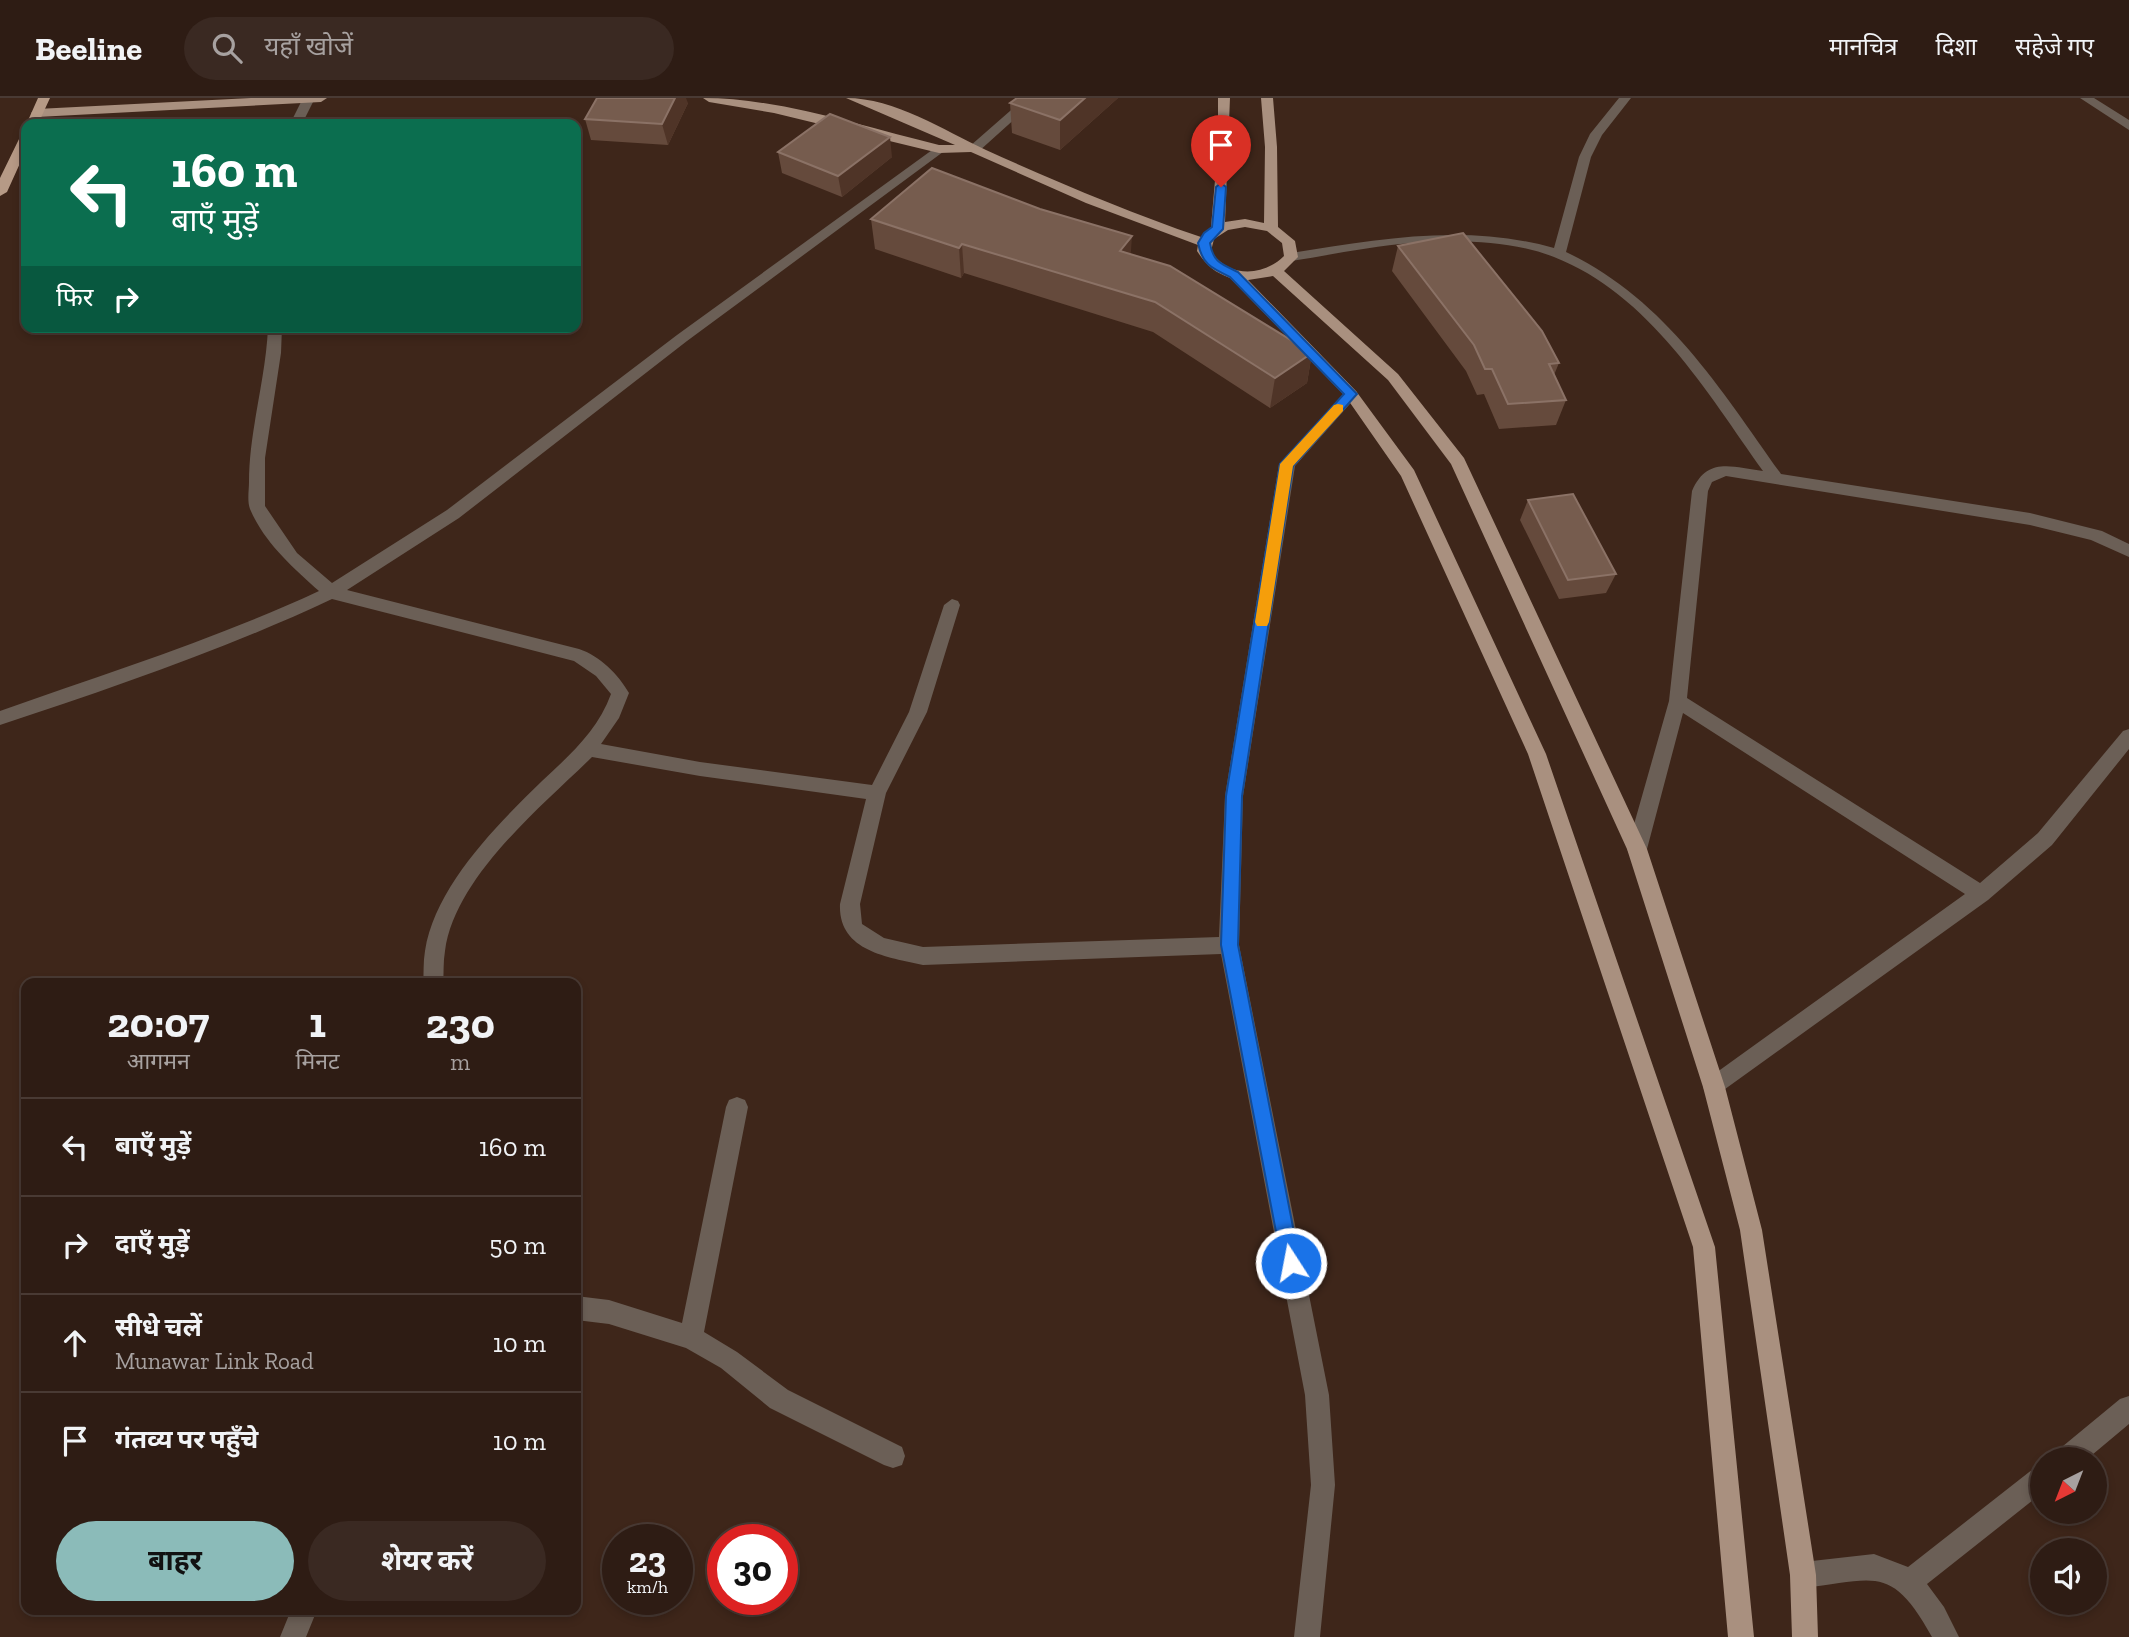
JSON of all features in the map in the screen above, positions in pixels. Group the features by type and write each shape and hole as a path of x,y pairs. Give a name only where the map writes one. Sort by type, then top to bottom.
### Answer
{"highway":[{"path":"34,119 44,98"},
{"path":"0,192 21,148"}],"main road":[{"path":"34,119 313,98"},
{"path":"709,98 774,109 939,149 974,149"},
{"path":"852,98 929,126 974,149 1129,217 1204,243"},
{"path":"1218,229 1224,145 1224,98"},
{"path":"1267,98 1271,228"},
{"path":"1245,223 1271,228 1288,241 1284,264 1263,275 1234,274 1213,265 1204,251 1204,243 1208,235 1218,229 1245,223"},
{"path":"1284,264 1393,377 1458,462 1637,849 1714,1087 1751,1230 1803,1576 1805,1637"},
{"path":"1234,274 1351,394 1408,474 1537,754 1704,1247 1741,1637"}],"street":[{"path":"299,119 313,98"},
{"path":"974,149 1032,98"},
{"path":"1559,254 1585,157 1596,134 1625,98"},
{"path":"2086,98 2129,126"},
{"path":"0,718 197,649 274,619 331,592 453,513 682,338 939,149"},
{"path":"1284,264 1427,238 1525,247 1559,254 1590,270 1646,312 1694,363 1777,480"},
{"path":"275,333 257,458 257,506 267,525 291,557 331,592 579,656 610,676 620,693 613,713 588,749 489,848 459,886 439,937 433,978"},
{"path":"1307,1637 1323,1485 1317,1395 1230,945 1234,796 1287,464 1351,394"},
{"path":"1637,849 1678,701 1700,491 1705,478 1712,472 1726,471 2042,521 2096,535 2129,551"},
{"path":"952,605 918,712 877,793 850,904 851,923 865,938 886,948 923,956 1230,945"},
{"path":"1678,701 1981,894"},
{"path":"1714,1087 1981,894 2045,839 2129,736"},
{"path":"588,749 700,769 877,793"},
{"path":"691,1338 737,1107"},
{"path":"581,1309 609,1312 691,1338 729,1360 779,1399 892,1455"},
{"path":"2082,1447 2129,1408"},
{"path":"1908,1583 2030,1487"},
{"path":"1803,1576 1879,1567 1908,1583 1935,1613 1946,1637"},
{"path":"293,1637 302,1615"}],"building":[{"path":"597,98 675,98 662,124 585,119"},
{"path":"1017,98 1085,98 1060,120 1010,103"},
{"path":"830,114 890,137 838,176 778,152"},
{"path":"932,168 1040,209 1132,236 1120,251 1170,266 1312,353 1275,378 1155,302 962,244 959,248 871,219"},
{"path":"1463,233 1542,331 1559,363 1549,364 1566,400 1508,404 1492,369 1485,369 1474,345 1398,246"},
{"path":"1573,494 1616,574 1568,580 1528,500"}],"slow traffic":[{"path":"1262,622 1287,464 1338,408"}],"route":[{"path":"1221,187 1218,229 1208,235 1204,243 1207,258 1213,265 1234,274 1351,394 1287,464 1234,796 1230,945 1291,1263"}]}
